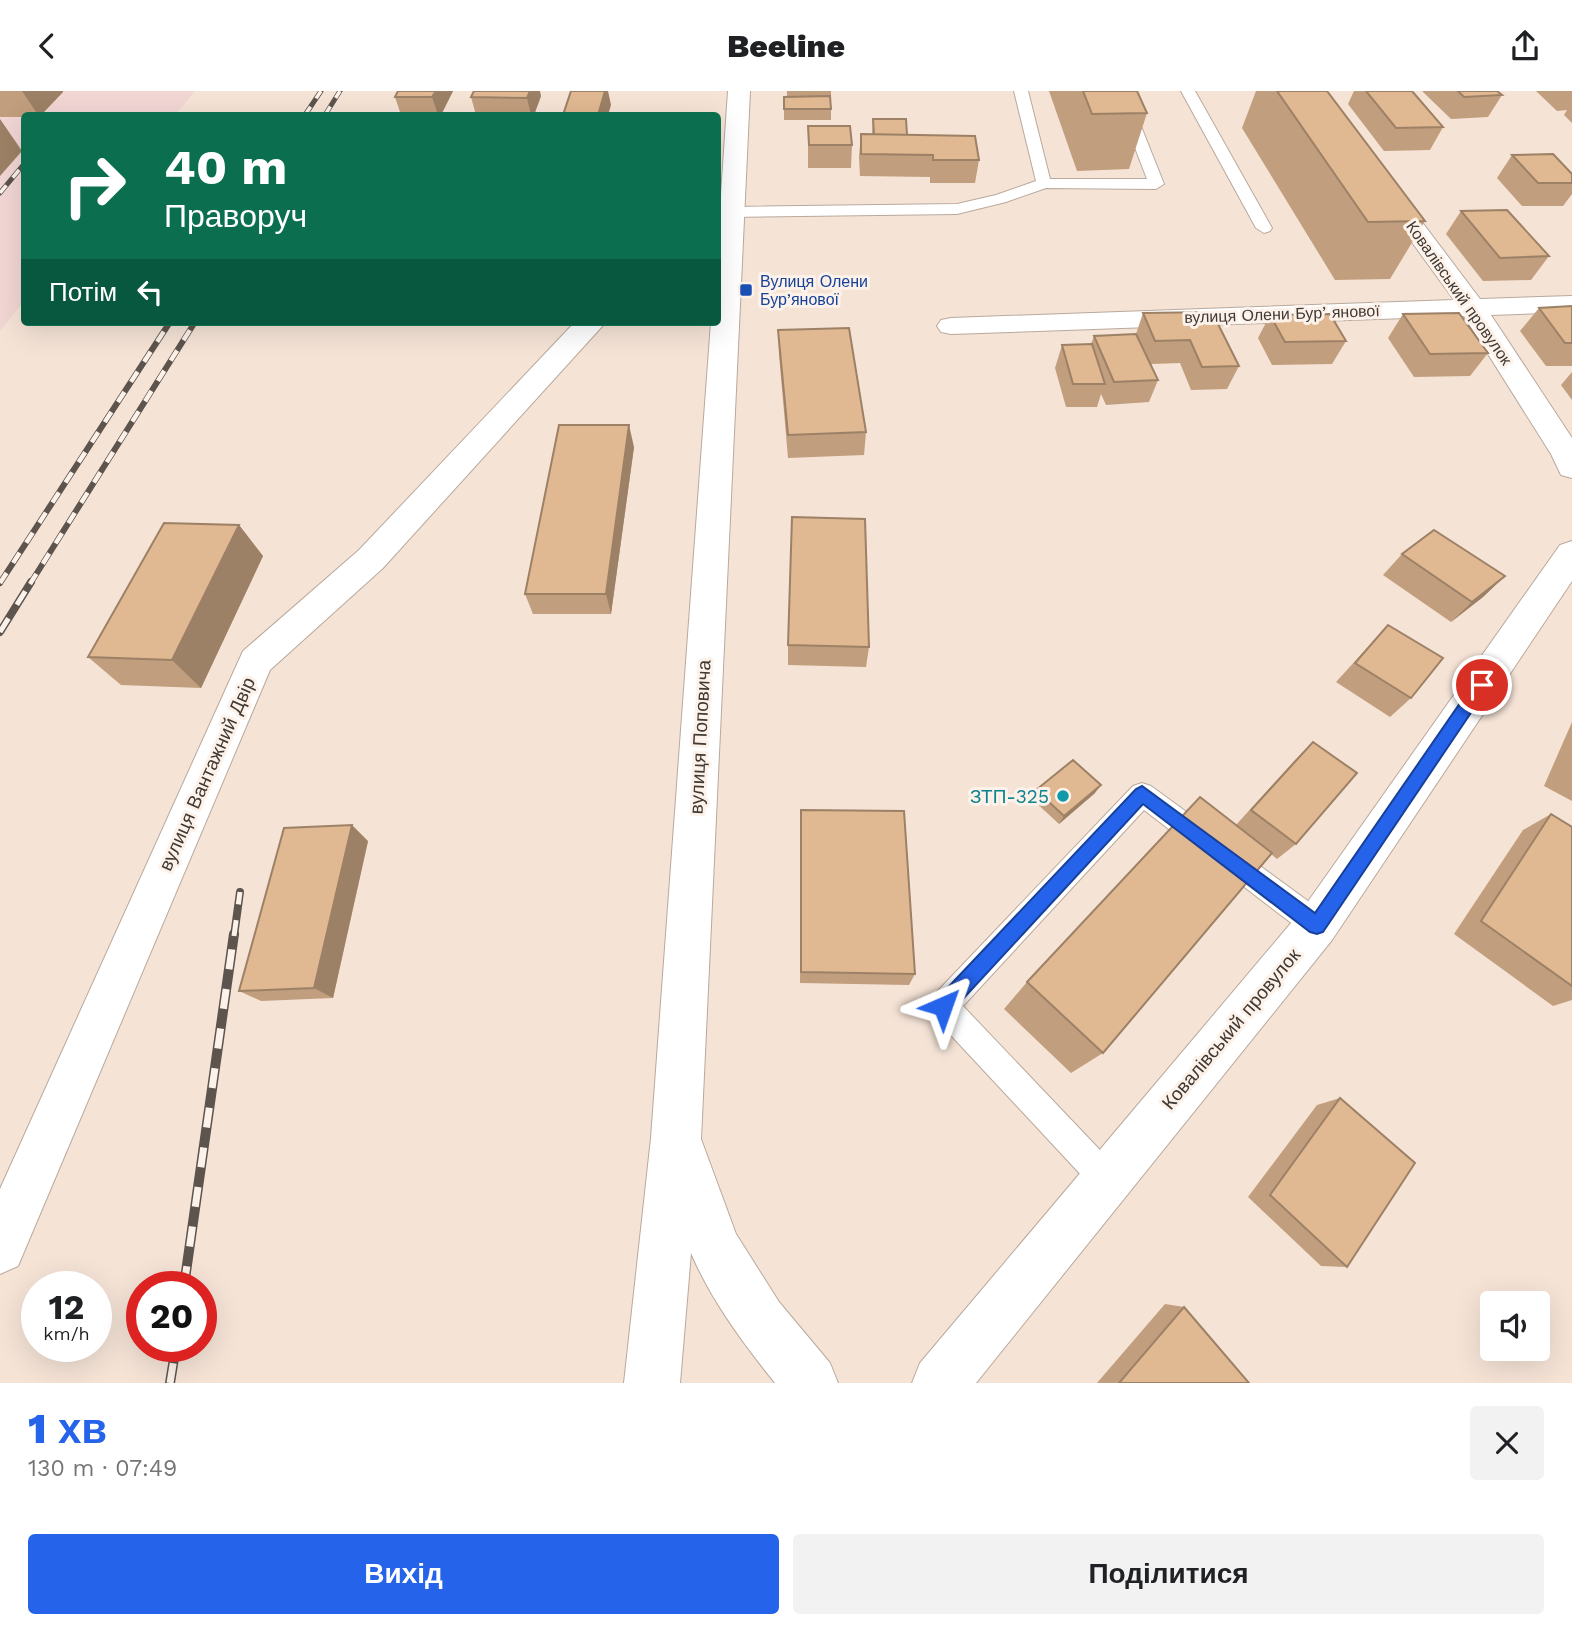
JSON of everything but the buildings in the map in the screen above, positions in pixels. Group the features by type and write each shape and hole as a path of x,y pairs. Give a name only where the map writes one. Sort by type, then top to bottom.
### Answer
{"street":[{"name":"вулиця Поповича","path":"721,293 725,218 739,91"},
{"name":"Ковалівський провулок","path":"1369,167 1473,308 1566,453 1572,467"},
{"name":"вулиця Олени Бурʼянової","path":"951,326 1572,304"},
{"name":"вулиця Вантажний Двір","path":"0,1248 256,661 371,559 587,326"},
{"name":"вулиця Поповича","path":"652,1383 676,1138 719,326"},
{"name":"Ковалівський провулок","path":"940,1383 1317,925 1572,554"},
{"path":"676,1138 716,1250 760,1321 810,1383"}],"lane":[{"path":"1021,91 1044,183"},
{"path":"725,218 957,209 1001,199 1044,183 1156,184 1121,91"},
{"path":"1188,91 1264,228"},
{"path":"1107,1180 943,1006 1142,794 1317,925"}],"shaded area":[{"path":"0,91 195,91 178,112 21,112 21,305 0,331"}],"railway":[{"path":"307,112 321,91"},
{"path":"327,112 340,91"},
{"path":"0,193 21,168"},
{"path":"0,583 167,326"},
{"path":"30,584 192,326"},
{"path":"0,632 31,582"},
{"path":"234,936 240,892"},
{"path":"186,1271 234,934"},
{"path":"170,1383 173,1362"}],"place":[{"name":"Вулиця Олени Бур’янової","path":"746,290"},
{"name":"ЗТП-325","path":"1063,796"}],"route":[{"path":"943,1006 1142,794 1317,925 1482,685"}]}
